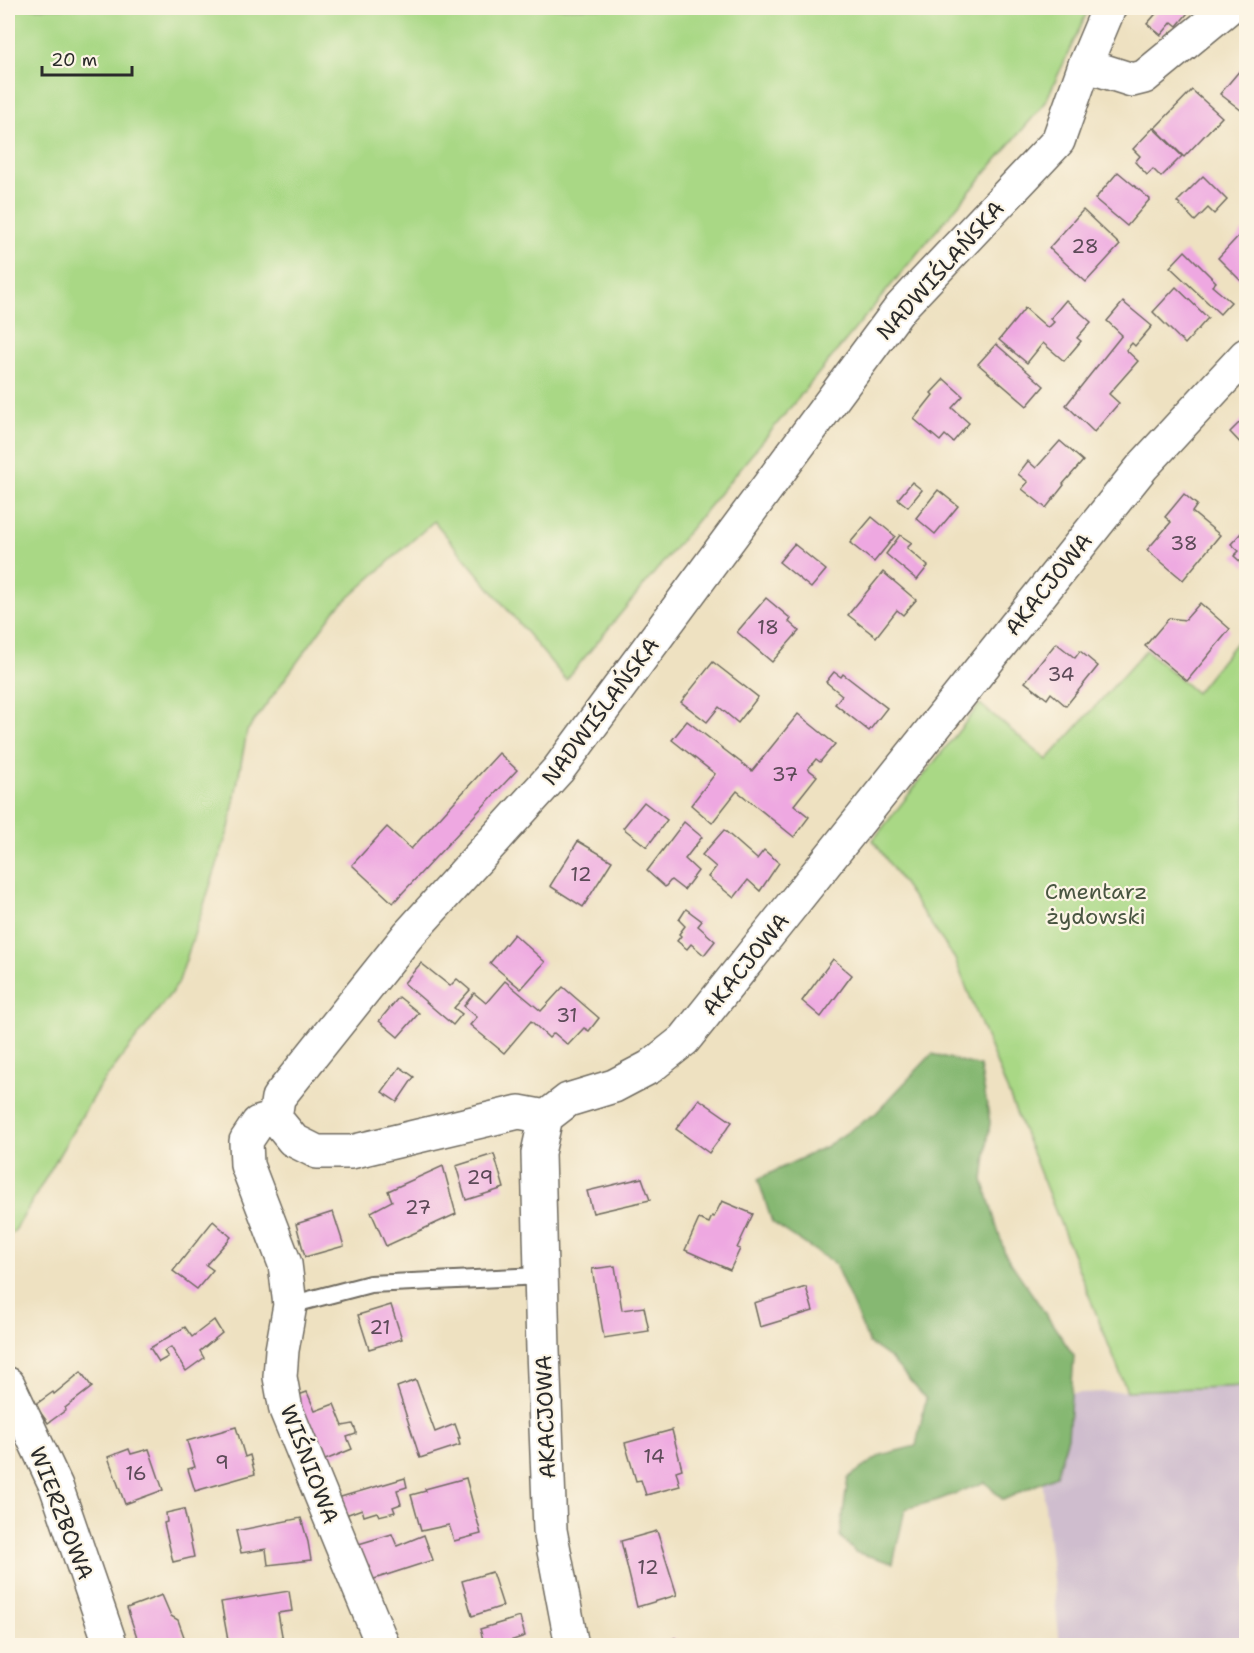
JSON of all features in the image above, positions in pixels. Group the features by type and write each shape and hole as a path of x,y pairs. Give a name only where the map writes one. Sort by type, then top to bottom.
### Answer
{"street":[{"name":"NADWIŚLAŃSKA","path":"275,1118 278,1098 409,934 558,770 901,307 1058,141 1085,65 1109,8"},
{"path":"1085,65 1132,80 1143,76 1228,8"},
{"name":"AKACJOWA","path":"572,1646 550,1530 538,1153 546,1117 568,1100 614,1086 650,1066 684,1040 1143,466 1246,355"},
{"path":"275,1118 293,1140 317,1152 351,1152 519,1112 546,1117"},
{"name":"WIŚNIOWA","path":"275,1118 258,1123 246,1141 247,1165 285,1264 290,1305 280,1377 286,1410 383,1646"},
{"name":"WIERZBOWA","path":"8,1384 56,1486 111,1646"}],"lane":[{"path":"290,1305 370,1284 541,1276"}],"shaded area":[{"path":"1246,1386 1246,1645 1060,1645 1033,1395"}],"green space":[{"path":"8,8 1089,8 1045,103 925,244 566,680 434,521 335,610 247,731 229,828 178,984 97,1090 16,1229 8,1237"},
{"name":"Cmentarz żydowski","path":"1246,630 1246,1386 1127,1391 955,959 873,840 980,704 1047,760 1146,650 1196,693"},
{"path":"932,1054 980,1066 990,1122 983,1180 1005,1254 1074,1356 1068,1437 1056,1476 1003,1500 985,1482 938,1500 905,1509 893,1563 855,1552 840,1536 848,1478 881,1455 916,1446 926,1399 891,1359 869,1343 835,1264 772,1222 758,1179 825,1147 876,1113"}],"building":[{"path":"1161,8 1192,8 1177,26 1172,22 1161,35 1147,24"},
{"path":"1246,63 1246,114 1220,94"},
{"path":"1192,90 1222,117 1184,157 1155,128"},
{"path":"1153,128 1182,156 1161,177 1153,169 1147,175 1135,162 1140,156 1133,149"},
{"path":"1118,172 1150,199 1127,226 1095,199"},
{"path":"1203,176 1227,200 1214,214 1208,208 1195,221 1177,202"},
{"path":"1083,210 1120,245 1086,282 1049,248"},
{"path":"1244,230 1246,232 1246,286 1218,258"},
{"path":"1185,251 1216,282 1212,286 1231,302 1220,314 1170,267"},
{"path":"1176,287 1208,318 1185,344 1153,312"},
{"path":"1066,300 1091,322 1077,338 1081,341 1064,361 1043,343 1027,363 999,340 1025,308 1048,328 1054,322 1050,319"},
{"path":"1123,302 1152,326 1135,346 1132,343 1126,350 1138,361 1109,394 1119,403 1094,432 1066,405 1122,335 1107,321"},
{"path":"996,344 1044,386 1027,406 978,364"},
{"path":"944,379 963,396 952,408 969,423 953,442 945,435 940,441 914,419 933,395 931,393"},
{"path":"1246,416 1246,449 1230,432"},
{"path":"1060,441 1083,461 1046,508 1022,489 1028,482 1018,474 1028,461 1036,468"},
{"path":"912,482 922,490 908,507 898,499"},
{"path":"938,490 958,506 935,534 916,518"},
{"path":"1184,494 1197,505 1192,512 1220,535 1183,580 1147,550 1171,522 1165,517"},
{"path":"872,517 895,536 874,562 850,543"},
{"path":"1241,533 1246,537 1246,567 1234,556 1239,551 1231,544"},
{"path":"900,535 912,543 907,548 928,566 917,580 886,554"},
{"path":"794,544 826,570 811,588 779,562"},
{"path":"883,572 916,600 903,615 897,610 876,637 848,615"},
{"path":"766,598 791,619 789,622 799,631 772,662 737,632"},
{"path":"1200,603 1230,629 1187,681 1145,646 1169,618 1185,620"},
{"path":"1056,643 1075,658 1080,651 1098,666 1066,706 1051,693 1047,699 1025,682"},
{"path":"713,662 758,697 738,723 719,707 707,722 681,702"},
{"path":"834,672 841,677 843,674 887,708 869,731 835,704 842,695 826,682"},
{"path":"798,714 835,744 820,762 816,759 808,769 817,776 794,805 809,817 794,837 737,791 712,823 691,805 715,774 672,740 687,721 752,771"},
{"path":"499,753 517,770 393,903 352,865 387,827 411,849"},
{"path":"644,802 667,820 647,847 623,828"},
{"path":"684,822 702,837 685,859 698,871 684,890 671,880 665,887 647,871"},
{"path":"724,830 757,859 764,850 779,863 760,891 748,880 734,898 708,877 716,867 702,855"},
{"path":"578,841 612,861 583,907 550,886"},
{"path":"686,909 702,921 698,926 715,941 704,955 691,944 687,949 677,941 685,926 679,920"},
{"path":"514,934 545,962 521,989 490,963"},
{"path":"833,959 852,975 821,1017 802,1001"},
{"path":"421,963 450,986 457,979 470,990 454,1008 462,1014 453,1025 404,983"},
{"path":"505,981 541,1011 563,987 599,1018 589,1031 584,1028 568,1045 554,1033 549,1038 531,1021 504,1053 470,1025 477,1017 464,1006 474,993 486,1003"},
{"path":"399,997 419,1013 398,1037 379,1021"},
{"path":"400,1067 414,1077 397,1102 382,1092"},
{"path":"699,1099 732,1122 709,1153 676,1129"},
{"path":"494,1154 504,1188 466,1200 456,1166"},
{"path":"443,1166 456,1214 386,1246 371,1212 392,1201 388,1191"},
{"path":"642,1178 650,1200 593,1213 587,1191"},
{"path":"722,1201 753,1214 737,1248 740,1249 730,1270 685,1250 699,1219 709,1223"},
{"path":"333,1212 344,1246 305,1257 296,1224"},
{"path":"213,1221 231,1237 206,1265 213,1270 197,1289 173,1271"},
{"path":"615,1266 622,1310 644,1307 649,1331 604,1338 592,1269"},
{"path":"806,1287 813,1311 760,1327 754,1303"},
{"path":"391,1305 402,1339 369,1349 358,1315"},
{"path":"214,1320 222,1333 200,1351 204,1358 186,1371 171,1347 164,1351 168,1357 159,1362 150,1348 185,1327 192,1337"},
{"path":"81,1372 92,1387 48,1423 35,1405 53,1392 54,1394"},
{"path":"416,1380 435,1432 455,1424 460,1445 420,1458 397,1387"},
{"path":"307,1392 315,1411 334,1404 343,1426 353,1424 356,1434 347,1437 352,1449 318,1463 293,1397"},
{"path":"236,1427 245,1457 250,1455 255,1474 195,1491 188,1469 195,1467 187,1441"},
{"path":"672,1430 682,1469 676,1471 680,1486 646,1495 641,1480 636,1481 625,1443"},
{"path":"129,1449 131,1454 149,1449 163,1490 125,1504 108,1457"},
{"path":"405,1478 407,1487 397,1490 401,1504 393,1507 395,1512 379,1516 377,1512 364,1516 362,1509 340,1517 334,1499"},
{"path":"466,1478 481,1534 454,1541 449,1525 421,1531 411,1495"},
{"path":"184,1509 194,1557 173,1562 164,1523 167,1522 166,1513"},
{"path":"301,1518 311,1560 268,1565 266,1549 241,1553 236,1531"},
{"path":"657,1531 677,1595 637,1607 621,1541"},
{"path":"392,1534 397,1546 424,1535 433,1560 365,1582 352,1546"},
{"path":"492,1572 503,1606 472,1616 462,1581"},
{"path":"289,1591 292,1611 278,1613 283,1641 270,1643 270,1646 229,1646 221,1602"},
{"path":"162,1595 171,1616 178,1620 187,1645 140,1646 127,1608"},
{"path":"520,1617 525,1636 495,1646 485,1646 480,1629"},
{"path":"675,1638 677,1646 651,1646 651,1645"}]}
